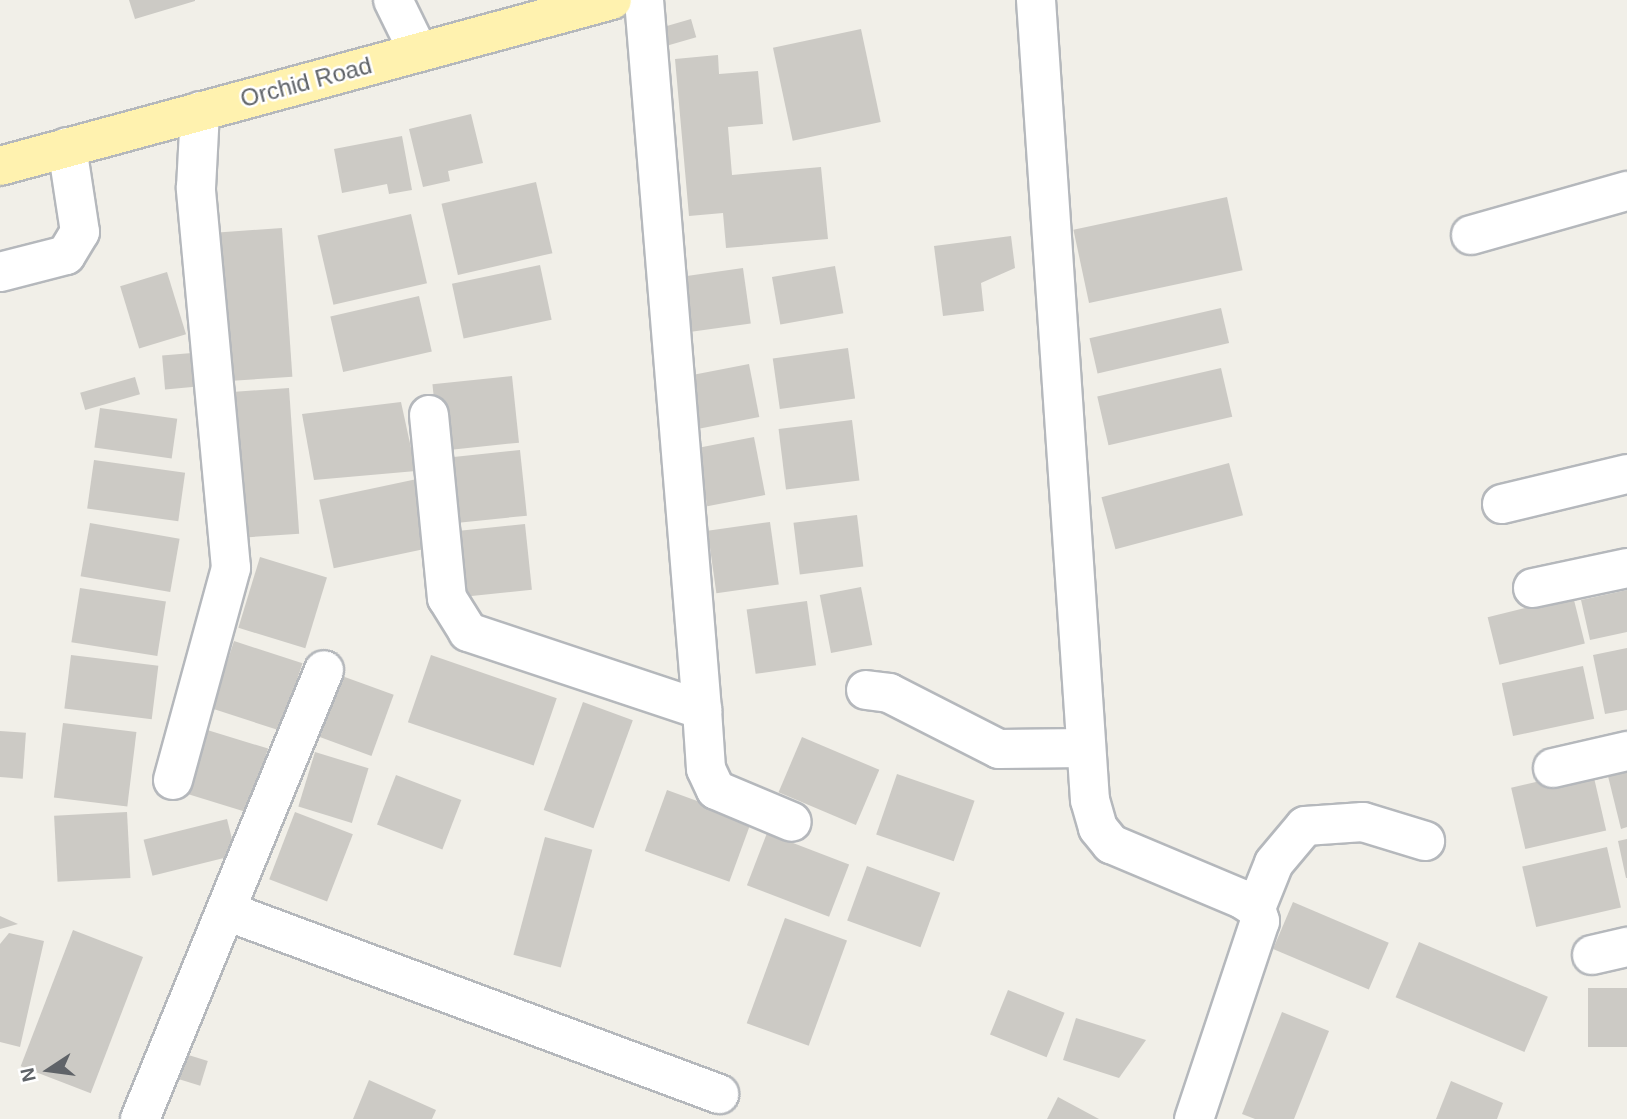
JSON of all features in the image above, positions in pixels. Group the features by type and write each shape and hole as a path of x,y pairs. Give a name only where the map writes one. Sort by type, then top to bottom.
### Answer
{"main road":[{"name":"Orchid Road","path":"0,166 612,0"}],"street":[{"path":"393,0 418,51"},
{"path":"644,0 706,769 716,790 792,822"},
{"path":"1036,0 1090,800 1111,844 1256,908"},
{"path":"173,780 231,568 196,188 200,111"},
{"path":"0,272 66,255 80,232 67,147"},
{"path":"1471,235 1627,191"},
{"path":"429,415 447,598 468,632 702,710"},
{"path":"1502,505 1627,474"},
{"path":"1533,588 1627,568"},
{"path":"140,1119 229,912 324,670"},
{"path":"866,690 889,693 999,749 1085,748"},
{"path":"1553,768 1627,751"},
{"path":"1194,1119 1257,938 1256,908 1274,863 1305,826 1363,822 1425,841"},
{"path":"229,912 719,1094"}],"building":[{"path":"129,0 195,0 195,1 135,19"},
{"path":"691,19 696,37 663,47 657,29"},
{"path":"861,29 881,122 793,141 773,48"},
{"path":"718,55 719,74 758,71 763,124 728,127 732,175 821,167 828,239 726,248 723,213 689,216 675,59"},
{"path":"471,114 483,163 448,171 450,181 423,187 409,129"},
{"path":"402,136 412,190 389,194 387,184 342,193 334,149"},
{"path":"536,182 552,253 458,275 441,204"},
{"path":"1227,197 1243,270 1089,303 1073,230"},
{"path":"411,214 427,283 333,305 317,236"},
{"path":"282,228 292,377 222,382 211,233"},
{"path":"1011,236 1015,268 981,283 984,311 943,316 934,246"},
{"path":"540,265 552,320 464,338 452,284"},
{"path":"835,266 843,313 780,324 772,277"},
{"path":"743,268 751,323 680,333 673,278"},
{"path":"167,272 186,334 139,348 120,286"},
{"path":"419,296 432,352 343,372 330,316"},
{"path":"1221,308 1229,343 1098,373 1089,338"},
{"path":"848,348 855,399 780,409 773,359"},
{"path":"192,353 195,387 165,389 162,356"},
{"path":"749,364 759,417 697,429 687,376"},
{"path":"1221,368 1232,417 1109,445 1097,397"},
{"path":"512,376 519,443 439,451 432,384"},
{"path":"135,377 140,394 85,410 80,393"},
{"path":"289,388 299,534 238,538 228,392"},
{"path":"401,402 416,471 314,480 302,414"},
{"path":"100,408 177,419 172,458 94,448"},
{"path":"852,420 859,481 786,490 779,429"},
{"path":"754,437 765,495 707,506 696,448"},
{"path":"520,450 527,516 446,524 439,458"},
{"path":"94,460 185,473 178,521 87,509"},
{"path":"1229,463 1243,515 1115,549 1101,497"},
{"path":"417,479 432,547 334,568 319,500"},
{"path":"857,515 863,567 800,574 793,523"},
{"path":"770,522 779,584 716,593 708,531"},
{"path":"90,523 180,539 170,592 81,576"},
{"path":"525,524 532,590 452,598 445,532"},
{"path":"260,557 327,577 305,648 238,628"},
{"path":"861,587 872,645 831,653 820,595"},
{"path":"80,588 166,602 157,656 71,642"},
{"path":"1627,590 1627,632 1590,640 1581,600"},
{"path":"1573,596 1585,644 1499,665 1488,617"},
{"path":"807,601 816,665 756,674 747,609"},
{"path":"234,641 302,663 281,731 212,709"},
{"path":"1627,648 1627,710 1605,714 1593,655"},
{"path":"71,655 158,666 152,719 64,709"},
{"path":"431,655 557,698 534,765 408,722"},
{"path":"1583,666 1594,719 1513,736 1502,683"},
{"path":"342,676 394,695 371,756 320,737"},
{"path":"583,702 633,720 593,828 544,810"},
{"path":"63,723 136,732 127,806 54,797"},
{"path":"204,729 268,749 248,813 184,793"},
{"path":"0,731 26,733 23,779 0,777"},
{"path":"802,737 879,770 856,825 779,792"},
{"path":"315,752 369,768 352,823 298,807"},
{"path":"1627,763 1627,827 1621,829 1606,768"},
{"path":"1592,769 1606,830 1525,849 1511,788"},
{"path":"897,774 975,801 954,861 876,835"},
{"path":"396,775 461,800 442,850 377,824"},
{"path":"667,790 752,821 729,882 645,851"},
{"path":"127,812 130,878 58,882 54,816"},
{"path":"295,812 353,834 327,901 269,879"},
{"path":"227,819 236,855 153,876 144,840"},
{"path":"767,833 849,865 829,917 747,885"},
{"path":"545,837 592,850 561,968 513,955"},
{"path":"1627,839 1627,878 1626,878 1618,841"},
{"path":"1607,847 1621,907 1536,927 1522,867"},
{"path":"867,866 940,893 920,947 847,921"},
{"path":"1293,902 1389,943 1369,990 1273,949"},
{"path":"0,916 18,924 0,929"},
{"path":"785,918 847,941 809,1046 747,1023"},
{"path":"73,930 143,957 91,1093 21,1066"},
{"path":"9,933 44,941 20,1047 0,1042 0,944"},
{"path":"1419,942 1548,997 1524,1052 1396,997"},
{"path":"1588,988 1627,988 1627,1047 1588,1047"},
{"path":"1008,990 1065,1013 1047,1057 990,1035"},
{"path":"1282,1012 1329,1031 1294,1119 1255,1119 1242,1114"},
{"path":"1076,1018 1146,1040 1119,1078 1063,1060"},
{"path":"182,1053 208,1061 200,1086 174,1078"},
{"path":"369,1080 436,1110 432,1119 353,1119"},
{"path":"1451,1081 1503,1103 1497,1119 1436,1119"},
{"path":"1058,1097 1099,1119 1047,1119"}]}
